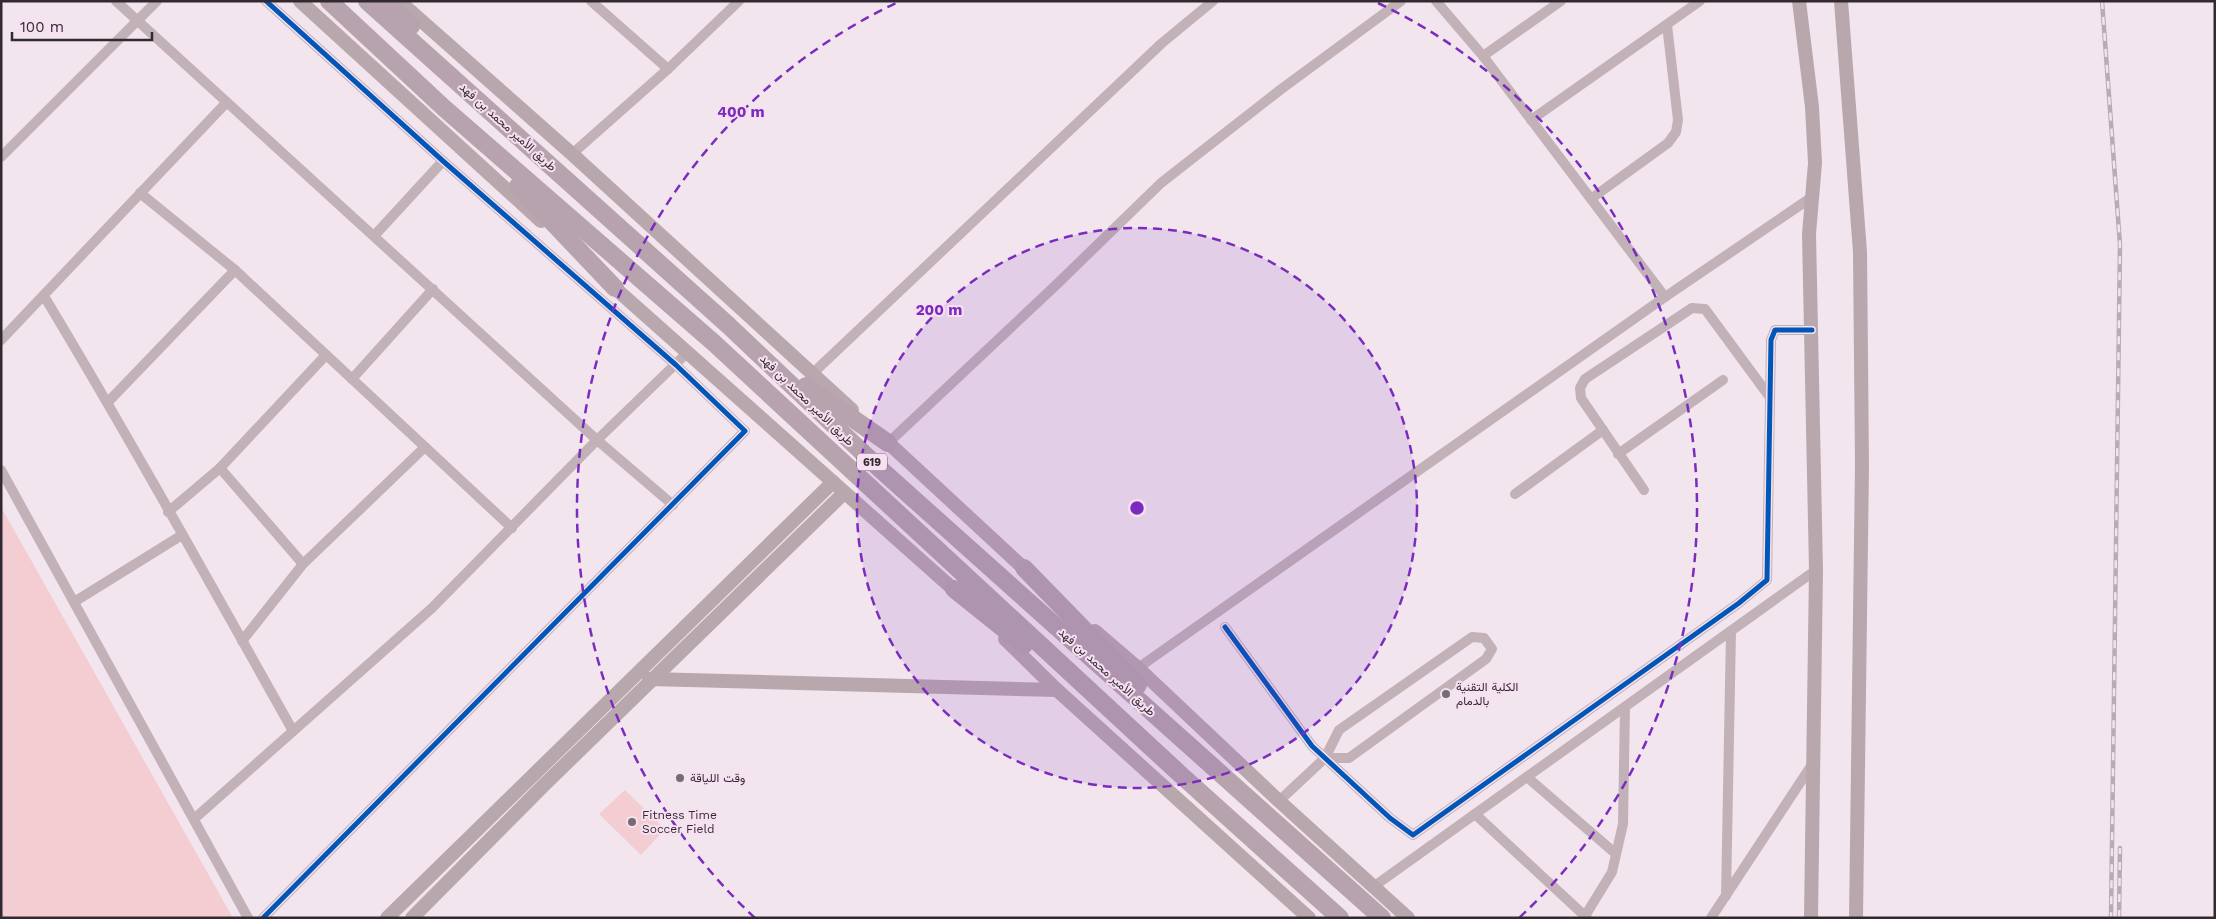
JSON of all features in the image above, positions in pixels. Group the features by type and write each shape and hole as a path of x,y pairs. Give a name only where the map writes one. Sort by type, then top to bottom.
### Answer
{"highway":[{"name":"طريق الأمير محمد بن فهد","path":"329,1 444,108 714,343 1181,775 1340,918"},
{"name":"طريق الأمير محمد بن فهد","path":"367,1 728,325 879,468 1382,918"},
{"path":"387,1 546,161"},
{"path":"444,108 615,288"},
{"path":"728,325 814,392 888,443"},
{"path":"1024,568 1244,795"},
{"path":"954,589 1096,703 1181,775"}],"street":[{"path":"116,1 597,440 673,505"},
{"path":"1,157 157,1"},
{"path":"263,918 745,431 676,365 443,162 266,1"},
{"path":"300,1 687,353 954,589 1057,690 1309,918"},
{"path":"399,1 572,154 1024,568 1138,668 1279,801 1408,918"},
{"path":"591,1 668,69"},
{"path":"572,154 668,69 739,1"},
{"path":"812,374 1162,43 1213,1"},
{"path":"888,443 1161,183 1280,90 1401,1"},
{"path":"1436,1 1483,56 1665,297"},
{"path":"1483,56 1561,1"},
{"path":"1531,120 1700,1"},
{"path":"1799,1 1812,107 1815,153 1809,234 1816,570 1811,918"},
{"path":"1841,1 1860,252 1862,465 1856,918"},
{"path":"1592,198 1668,143 1676,132 1678,120 1667,25"},
{"path":"1,340 226,103"},
{"path":"374,236 443,162"},
{"path":"140,193 235,270 512,528"},
{"path":"1138,668 1665,297 1812,197"},
{"path":"108,402 235,270"},
{"path":"352,379 433,289"},
{"path":"44,296 108,402 168,512 293,731"},
{"path":"1644,490 1581,398 1580,388 1585,379 1692,308 1705,309 1768,396"},
{"path":"1225,627 1312,746 1390,818 1413,835 1739,603 1767,580 1768,396 1771,340 1775,330 1812,330"},
{"path":"194,819 432,608 597,440 687,353"},
{"path":"168,512 220,468 326,355"},
{"path":"1618,454 1724,380"},
{"path":"1515,494 1603,430"},
{"path":"242,641 303,564 425,447"},
{"path":"220,468 303,564"},
{"path":"1,470 248,918"},
{"path":"387,918 833,482"},
{"path":"412,918 544,785 844,493"},
{"path":"74,602 182,535"},
{"path":"1373,887 1816,570"},
{"path":"1726,896 1731,631"},
{"path":"1279,801 1325,758 1339,730 1472,637 1484,638 1492,649 1486,659 1349,758 1325,758"},
{"path":"636,676 652,680 1057,690"},
{"path":"1475,814 1586,917 1612,872 1623,824 1625,707"},
{"path":"1711,918 1814,762"},
{"path":"1527,777 1616,854"}],"shaded area":[{"path":"1,507 233,918 1,918"},
{"name":"Fitness Time Soccer Field","path":"625,790 665,829 641,855 599,814"}],"railway":[{"path":"2102,1 2120,245 2111,918"},
{"path":"2119,918 2120,848"}],"cycle path":[{"path":"263,918 745,431 676,365 443,161 266,1"},
{"path":"1225,627 1312,746 1390,818 1413,835 1739,603 1767,580 1771,340 1775,330 1812,330"}],"place":[{"name":"الكلية التقنية بالدمام","path":"1446,694"},
{"name":"وقت اللياقة","path":"680,778"},
{"name":"Fitness Time Soccer Field","path":"632,822"}]}
